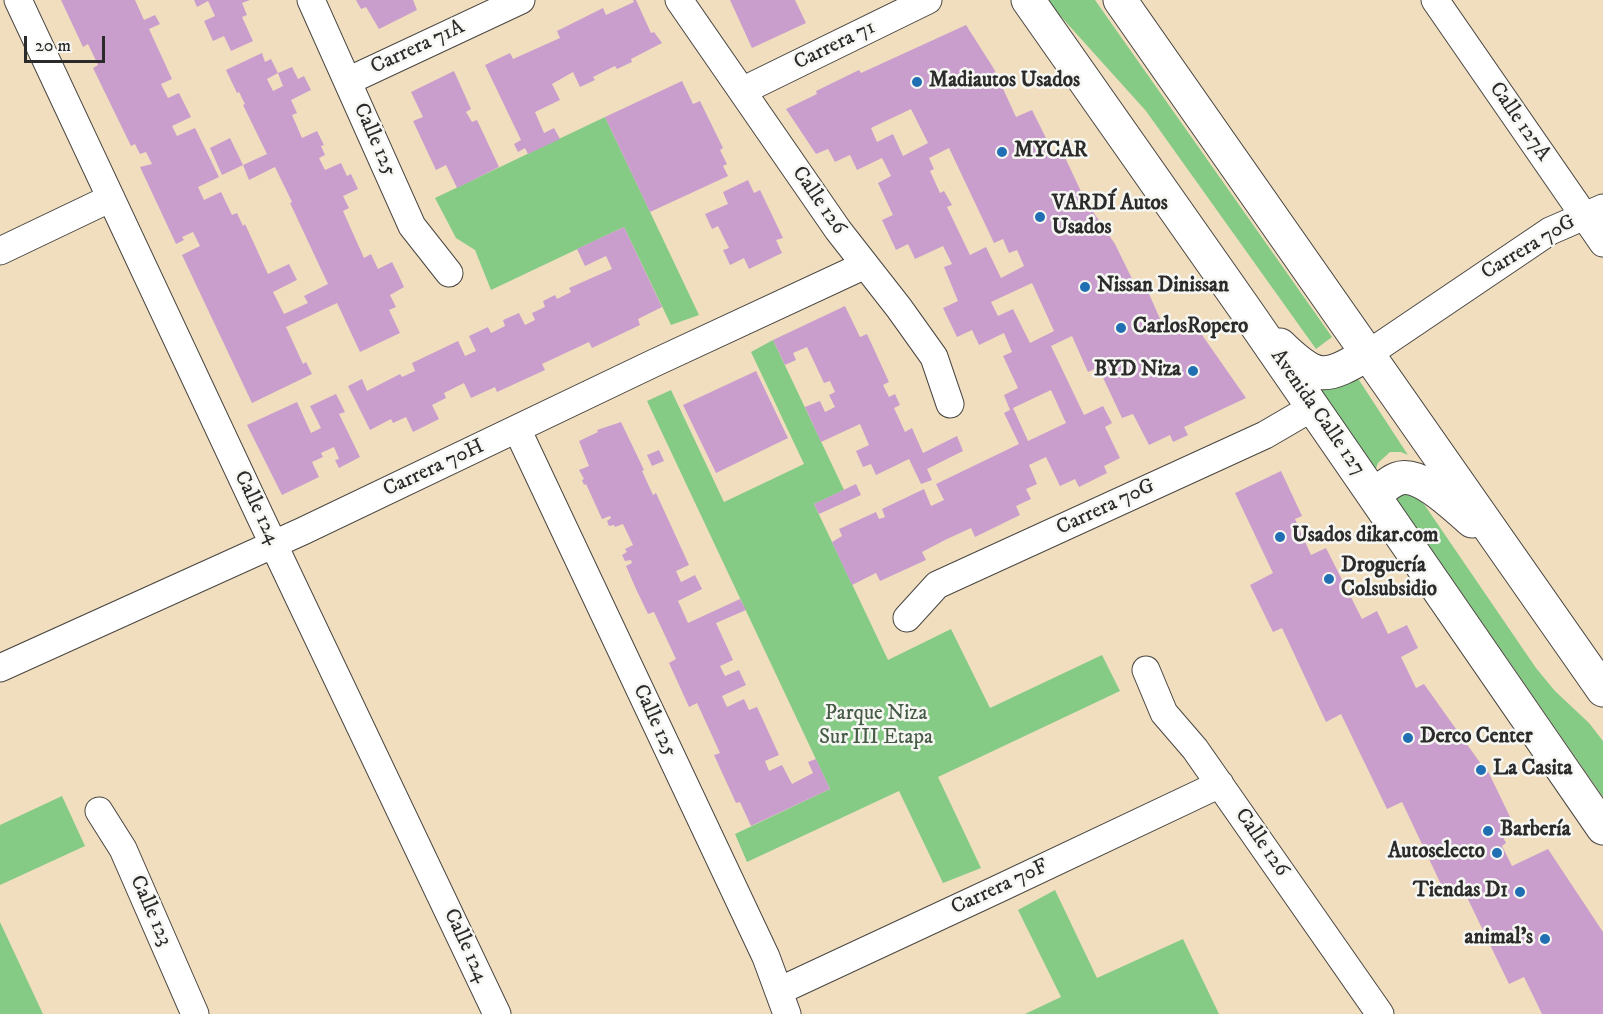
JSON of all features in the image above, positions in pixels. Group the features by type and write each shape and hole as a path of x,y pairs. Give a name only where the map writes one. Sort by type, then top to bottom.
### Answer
{"main road":[{"name":"Avenida Calle 127","path":"1028,0 1245,309 1603,828"},
{"path":"1120,0 1603,690"},
{"path":"1245,309 1292,356 1306,367 1323,374 1336,372 1368,354"},
{"path":"1374,495 1395,479 1418,480 1434,490 1503,547"}],"street":[{"name":"Calle 124","path":"18,0 497,1014"},
{"name":"Calle 125","path":"311,0 412,226 449,273"},
{"name":"Carrera 71A","path":"348,81 521,0"},
{"name":"Calle 126","path":"679,0 838,230 934,357 950,404"},
{"name":"Carrera 71","path":"742,92 928,0"},
{"name":"Calle 127A","path":"1435,0 1593,212 1603,243"},
{"path":"0,251 111,198"},
{"name":"Carrera 70G","path":"1368,354 1550,231 1593,212"},
{"name":"Carrera 70H","path":"0,668 274,544 865,265"},
{"name":"Carrera 70G","path":"907,618 937,585 1265,435 1313,407"},
{"name":"Calle 125","path":"517,429 766,957 783,1002"},
{"name":"Calle 126","path":"1146,670 1164,713 1195,749 1380,1014"},
{"name":"Carrera 70F","path":"783,1002 1009,885 1220,784"},
{"name":"Calle 123","path":"99,811 123,849 187,1011"}],"green space":[{"path":"1048,0 1095,0 1332,337 1316,349 1146,111"},
{"path":"605,117 699,315 671,325 624,227 491,290 475,250 456,238 435,198"},
{"name":"Parque Niza Sur III Etapa","path":"773,340 844,490 814,504 888,660 951,629 990,708 1102,655 1120,691 938,777 981,868 943,883 899,791 747,862 735,834 830,789 647,401 671,390 724,502 804,464 751,352"},
{"path":"1357,377 1408,455 1401,452 1390,452 1378,463 1374,474 1311,378"},
{"path":"1413,488 1536,668 1555,691 1589,723 1603,741 1603,797 1396,498"},
{"path":"62,796 85,846 0,885 0,825"},
{"path":"1055,890 1097,978 1183,939 1219,1014 1025,1014 1061,997 1018,910"},
{"path":"0,922 43,1014 0,1014"}],"building":[{"path":"61,0 135,0 144,20 155,15 160,24 149,29 172,79 161,84 168,98 179,93 191,117 172,126 177,136 195,128 219,177 198,187 204,200 221,192 232,215 237,213 243,226 245,224 268,274 289,264 297,280 273,292 284,314 308,303 304,296 328,284 275,167 249,180 243,165 267,154 243,105 245,104 226,70 262,53 265,62 271,59 278,73 292,67 298,79 304,76 311,90 291,100 297,113 292,115 302,138 317,131 324,145 321,146 325,155 319,158 325,170 341,163 347,176 351,174 358,189 343,196 349,208 343,211 364,258 371,254 378,269 392,262 398,274 404,287 390,295 396,307 389,310 400,333 360,352 337,303 286,327 303,364 306,362 312,374 252,403 182,255 200,246 193,232 182,237 184,240 176,244 140,167 152,164 146,152 140,154 135,144 131,146 93,68 98,65 88,44 83,47","holes":["278,73 283,86 273,91 267,79"]},
{"path":"194,0 250,0 242,3 247,15 242,17 253,41 231,51 224,36 213,41 204,21 215,16 208,1 197,7"},
{"path":"356,0 413,0 417,10 379,29 366,7 361,9"},
{"path":"633,0 636,0 651,33 654,32 662,43 631,59 632,62 617,69 615,66 593,77 595,80 580,87 573,72 552,84 560,100 535,112 544,133 554,128 560,139 528,154 525,148 518,152 514,144 521,140 485,65 510,53 513,59 560,38 557,31 603,8 606,15 634,2"},
{"path":"730,0 795,0 806,23 752,48"},
{"path":"966,25 994,69 1016,117 1032,110 1055,156 1063,153 1085,200 1115,244 1138,291 1146,287 1161,321 1169,318 1174,331 1193,322 1246,398 1184,427 1188,435 1173,442 1170,435 1149,445 1133,414 1122,418 1098,367 1088,372 1072,336 1051,346 1084,415 1103,406 1112,423 1105,427 1120,458 1104,466 1107,473 1079,487 1075,479 1060,486 1046,457 1029,465 1037,484 1026,489 1031,499 1016,506 1020,515 975,537 971,528 947,539 922,552 926,560 880,581 876,573 852,585 832,542 842,536 839,529 876,512 879,519 885,517 882,509 924,489 931,506 944,500 936,484 1019,444 1004,413 1010,410 1004,395 1018,388 1003,356 1012,352 1004,333 979,345 972,330 957,337 943,308 958,301 944,267 952,264 943,246 915,259 908,244 896,250 882,220 893,215 878,183 891,176 882,158 857,170 850,155 835,162 828,149 816,154 786,109 859,70 861,73","holes":["911,109 928,143 903,156 893,134 877,142 871,128","949,148 994,243 1003,239 1009,253 1017,250 1024,266 1001,278 986,247 970,255 947,207 952,205 944,191 940,193 930,171 934,169 929,158","1032,283 1054,331 1030,343 1013,309 998,316 991,302","1051,390 1066,423 1028,441 1013,408"]},
{"path":"454,71 471,109 466,112 472,122 477,120 499,167 457,188 446,165 436,170 413,121 423,117 411,92"},
{"path":"682,81 693,104 700,101 723,148 720,150 727,164 723,166 728,176 650,212 605,117"},
{"path":"230,138 243,165 222,175 210,148"},
{"path":"748,180 754,193 760,190 783,238 776,240 782,253 749,269 744,258 730,265 723,250 729,248 718,226 712,229 705,214 728,204 723,192"},
{"path":"624,227 662,307 638,319 640,325 592,348 589,342 542,364 545,370 497,392 495,387 471,398 464,383 444,393 446,398 432,405 439,419 413,432 406,417 393,423 391,419 370,430 348,386 362,379 367,391 400,374 402,377 415,371 412,363 458,341 465,356 476,351 469,336 488,327 491,333 505,326 503,320 519,313 525,325 535,320 532,313 545,307 543,301 555,295 557,299 571,292 569,288 612,269 606,256 585,266 577,249"},
{"path":"845,306 860,337 867,334 889,382 883,385 889,397 895,394 900,405 894,408 905,432 912,428 923,453 957,436 963,451 927,469 932,480 921,484 909,459 876,475 871,464 863,467 856,451 869,445 860,424 821,442 805,407 820,401 825,412 835,407 829,395 835,392 830,381 824,383 807,347 793,353 796,360 785,365 773,340"},
{"path":"756,371 788,438 716,473 683,405"},
{"path":"336,394 345,412 339,414 360,457 339,468 335,460 339,459 334,447 321,453 323,457 312,462 319,477 282,495 247,425 297,402 311,433 321,428 310,406"},
{"path":"621,422 653,495 656,493 689,565 676,571 681,582 695,575 702,589 678,601 688,623 740,599 746,610 716,623 733,660 720,666 725,676 739,670 746,685 722,696 727,707 744,699 749,710 757,707 779,755 765,761 769,771 782,765 792,784 813,773 808,762 816,759 830,789 751,826 740,802 736,803 714,755 720,753 697,703 689,707 669,663 676,659 654,612 648,614 626,566 632,563 631,560 625,561 622,555 627,552 625,549 633,545 623,524 615,527 614,525 609,526 607,521 611,518 610,516 602,519 582,480 584,479 579,470 589,466 579,441 598,432 597,430"},
{"path":"659,450 664,461 652,466 647,455"},
{"path":"1281,471 1302,516 1295,519 1311,555 1326,548 1362,619 1377,611 1388,634 1407,625 1418,648 1401,657 1416,688 1424,684 1481,764 1484,763 1514,825 1500,831 1506,843 1502,846 1512,866 1548,849 1603,932 1603,1014 1542,1014 1524,977 1509,984 1463,889 1447,897 1402,802 1387,809 1341,714 1326,722 1282,628 1273,632 1250,585 1273,573 1235,493"},
{"path":"856,484 861,495 819,514 814,504"}],"place":[{"name":"Madiautos Usados","path":"917,82"},
{"name":"MYCAR","path":"1002,152"},
{"name":"VARDÍ Autos Usados","path":"1040,217"},
{"name":"Nissan Dinissan","path":"1085,287"},
{"name":"CarlosRopero","path":"1121,328"},
{"name":"BYD Niza","path":"1193,371"},
{"name":"Usados dikar.com","path":"1280,537"},
{"name":"Droguería Colsubsidio","path":"1329,579"},
{"name":"Derco Center","path":"1408,738"},
{"name":"La Casita","path":"1481,770"},
{"name":"Barbería","path":"1488,831"},
{"name":"Autoselecto","path":"1497,853"},
{"name":"Tiendas D1","path":"1520,892"},
{"name":"animal's","path":"1545,939"}]}
